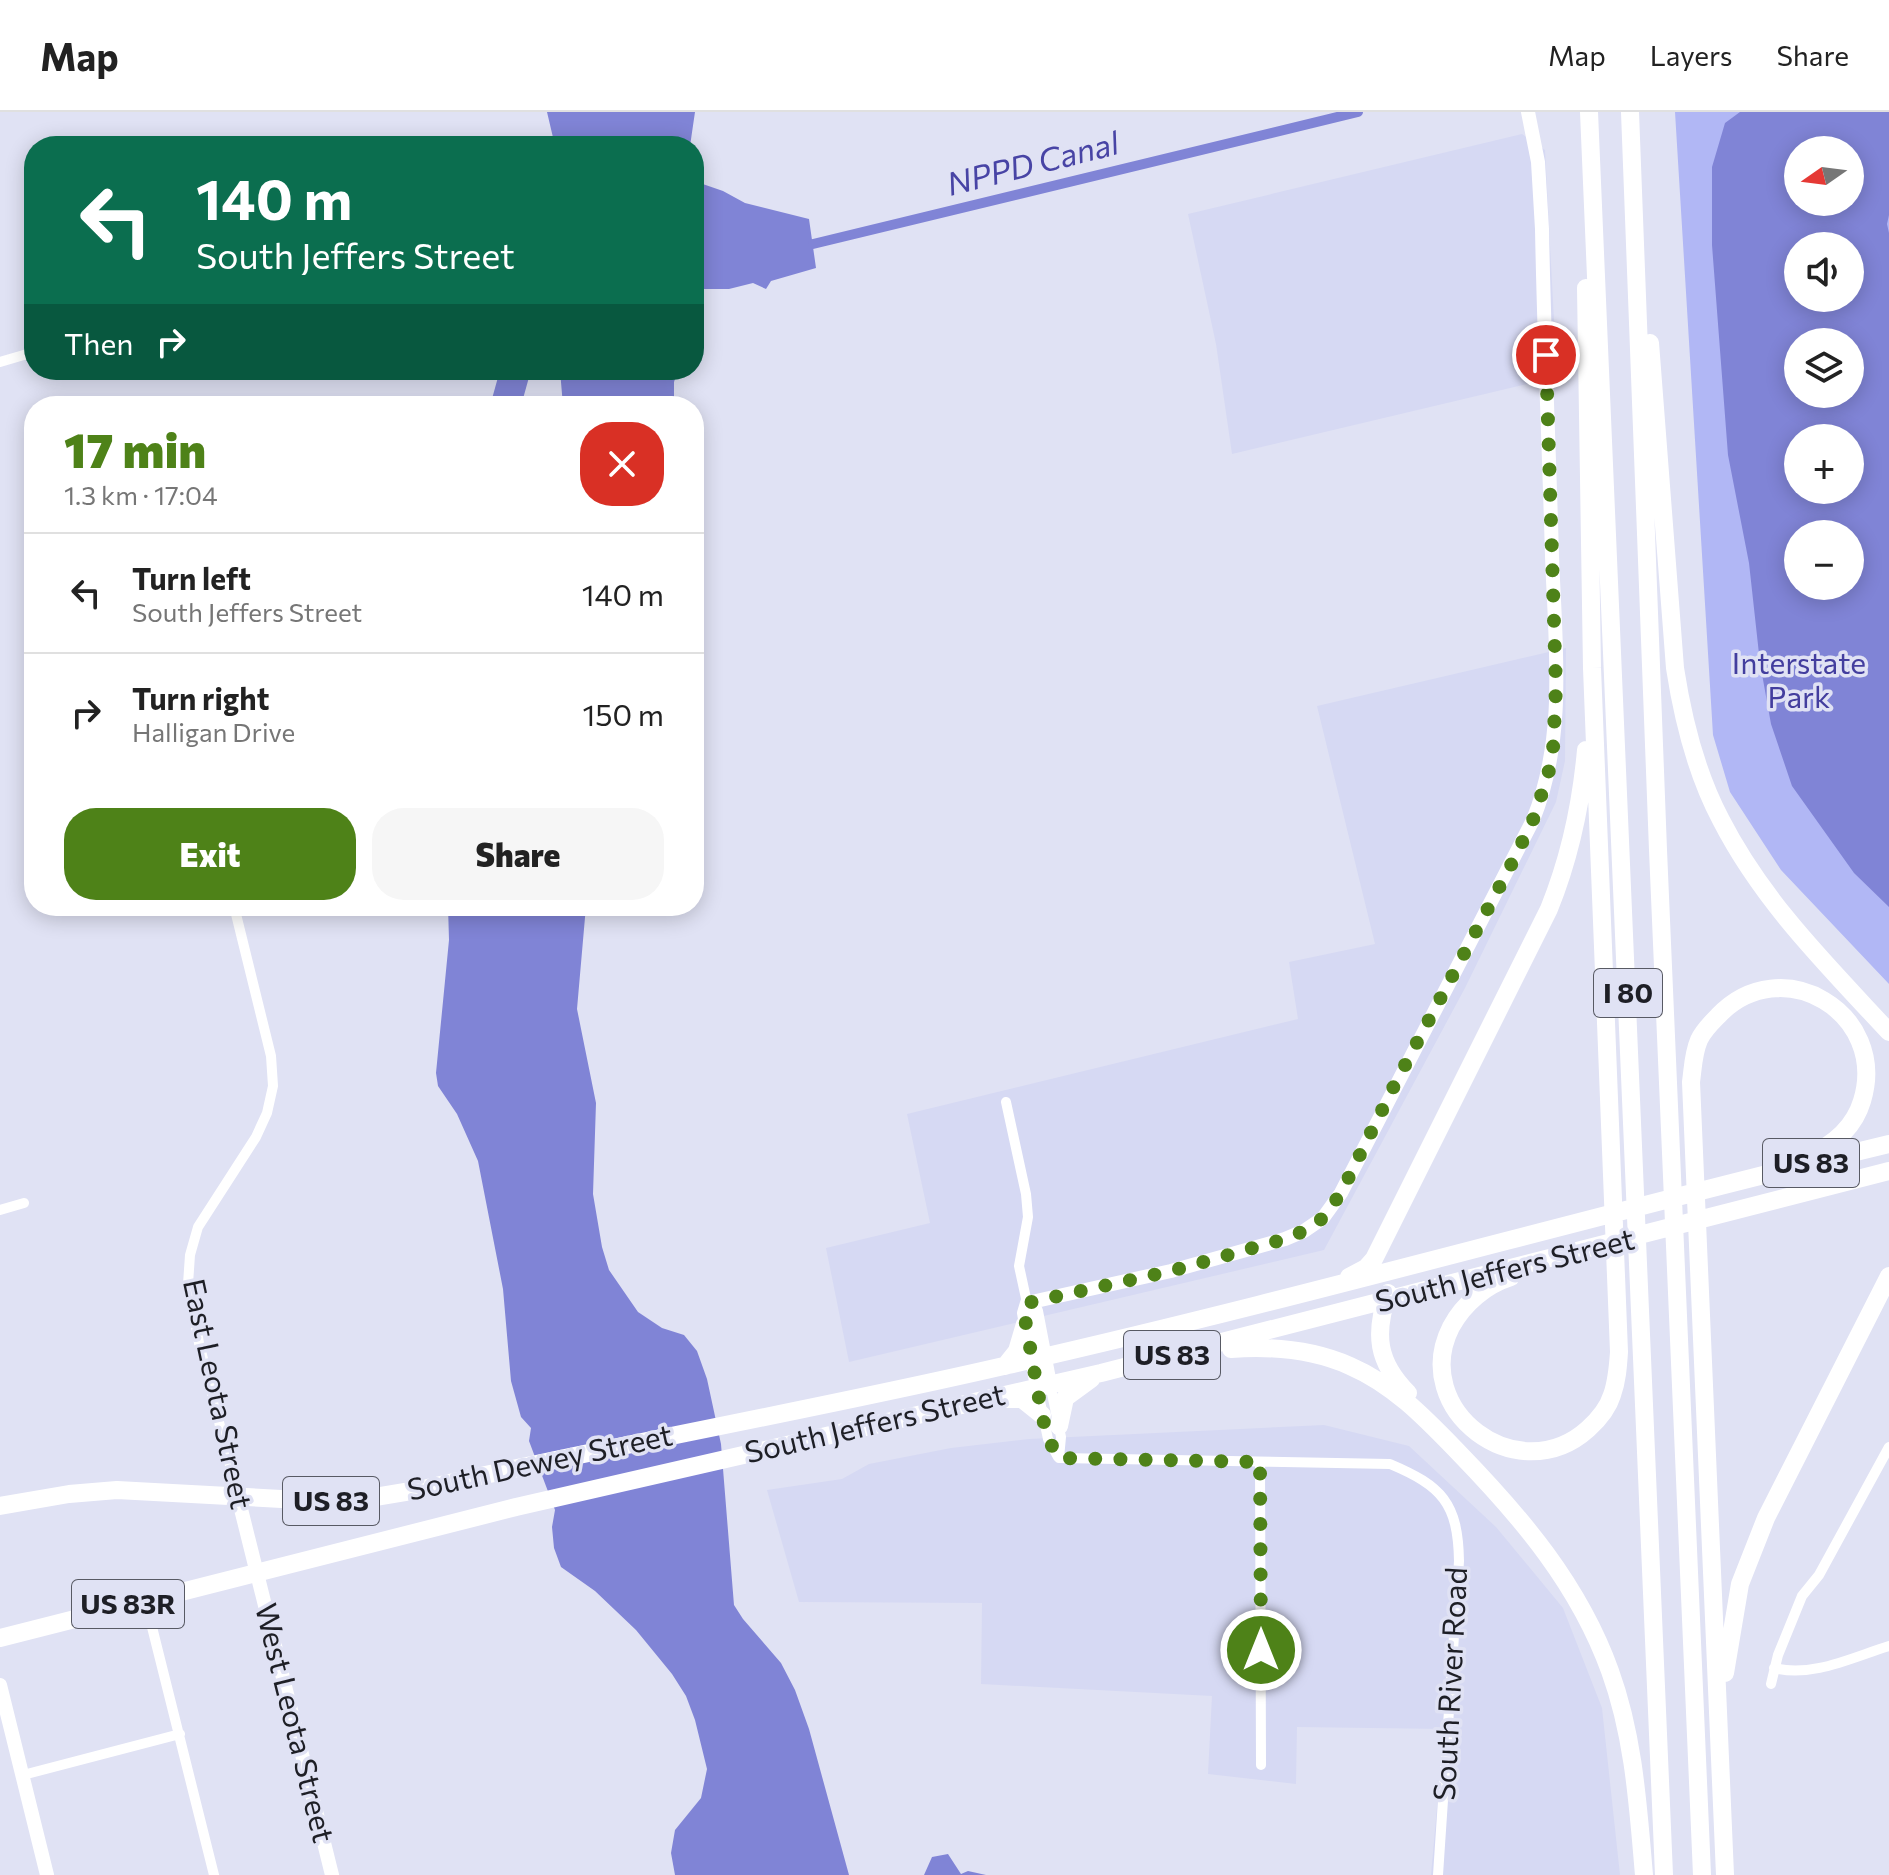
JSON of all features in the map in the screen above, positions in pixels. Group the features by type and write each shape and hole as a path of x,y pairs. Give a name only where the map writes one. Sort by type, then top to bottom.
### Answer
{"highway":[{"path":"1589,112 1584,189 1592,668 1618,1325 1617,1376 1612,1397 1603,1412 1572,1442 1558,1448 1529,1452 1488,1441 1466,1424 1444,1381 1443,1354 1449,1331 1468,1303 1482,1292 1503,1280 1589,1249"},
{"name":"I 80","path":"1589,112 1664,1875"},
{"path":"1630,112 1640,187 1675,668 1688,735 1719,818 1765,893 1889,1032"},
{"name":"I 80","path":"1630,112 1702,1875"},
{"path":"1317,1292 1361,1272 1374,1259 1549,909 1566,868 1582,795 1592,668"},
{"path":"1725,1875 1691,1082 1700,1037 1734,1001 1755,991 1772,988 1805,991 1831,1004 1844,1016 1860,1042 1866,1058 1866,1088 1859,1109 1839,1137 1825,1149 1732,1182"},
{"name":"South Jeffers Street","path":"745,1420 1005,1366 1317,1292 1583,1220 1889,1144"},
{"name":"South Jeffers Street","path":"0,1638 516,1507 1101,1373 1735,1212 1889,1169"},
{"path":"1498,1244 1470,1258 1396,1282 1385,1301 1380,1337 1382,1354 1388,1369 1528,1527 1589,1620 1602,1649 1629,1736 1644,1875"},
{"path":"1721,1772 1726,1668 1740,1584 1766,1518 1889,1276"},
{"path":"1005,1366 1017,1351 1025,1324"},
{"path":"1180,1353 1281,1348 1350,1366 1407,1401 1488,1482"},
{"path":"1059,1426 1065,1398 1101,1373"},
{"path":"986,1399 1022,1399 1042,1415"},
{"name":"South Dewey Street","path":"0,1506 69,1494 117,1490 298,1501 369,1498 745,1420"}],"street":[{"path":"1027,1303 1254,1250 1304,1231 1323,1218 1341,1193 1533,820 1553,750 1556,681 1542,229 1538,162 1528,112"},
{"path":"0,362 24,355"},
{"name":"East Leota Street","path":"236,916 271,1056 273,1086 267,1113 256,1137 198,1227 190,1255 188,1284 199,1343 257,1571"},
{"path":"1006,1102 1028,1217 1019,1266 1027,1303 1025,1324 1039,1358"},
{"path":"0,1210 24,1203"},
{"path":"1027,1303 1036,1311 1043,1386 1042,1415 1048,1439 1059,1458"},
{"path":"1043,1386 1059,1426 1059,1458"},
{"path":"1771,1684 1774,1668 1802,1596 1819,1575 1889,1447"},
{"path":"1059,1458 1260,1462 1261,1765"},
{"name":"South River Road","path":"1260,1462 1390,1464 1424,1478 1452,1511 1459,1536 1459,1561 1438,1875"},
{"name":"West Leota Street","path":"257,1571 332,1875"},
{"path":"145,1599 214,1875"},
{"path":"1774,1668 1791,1672 1808,1671 1889,1646"},
{"path":"0,1685 47,1875"},
{"path":"23,1775 180,1734"}],"shaded area":[{"path":"547,112 695,112 691,136 553,136"},
{"path":"1740,112 1889,112 1889,907 1854,873 1792,786 1771,724 1760,663 1749,563 1728,455 1712,245 1712,167 1725,123"},
{"path":"1522,134 1545,150 1557,377 1232,454 1216,344 1188,214"},
{"path":"704,184 745,203 809,219 816,268 771,281 766,289 753,283 729,289 704,289"},
{"path":"497,380 528,380 524,396 493,396"},
{"path":"561,380 675,380 674,396 562,396"},
{"path":"1566,648 1565,761 1556,802 1465,988 1324,1250 849,1362 826,1248 930,1223 907,1114 1298,1019 1289,962 1375,944 1317,706"},
{"path":"448,916 585,916 577,1009 596,1103 593,1194 602,1247 609,1270 638,1312 662,1328 684,1335 697,1351 707,1379 721,1444 734,1605 781,1663 795,1690 809,1729 849,1875 675,1875 671,1853 675,1830 701,1798 707,1769 695,1720 686,1696 672,1674 636,1630 595,1591 561,1567 554,1548 552,1527 555,1510 529,1441 531,1428 521,1417 511,1381 503,1289 478,1161 457,1114 438,1086 436,1073 449,940"},
{"path":"1324,1425 1409,1446 1496,1527 1563,1608 1602,1708 1620,1875 1431,1875 1444,1729 1297,1727 1296,1784 1208,1774 1212,1696 981,1684 982,1603 799,1602 767,1490 842,1479 869,1464 951,1448 1029,1439"},
{"path":"948,1854 961,1874 968,1871 986,1875 924,1875 932,1857"}],"green space":[{"name":"Interstate Park","path":"1675,112 1889,112 1889,984 1781,870 1730,792 1713,735"}],"waterway":[{"name":"NPPD Canal","path":"813,244 1358,112"}],"route":[{"path":"1261,1650 1260,1462 1059,1458 1048,1439 1042,1415 1024,1313 1027,1303 1171,1271 1285,1239 1323,1218 1341,1193 1511,865 1533,820 1548,775 1553,750 1556,688 1546,355"}]}
